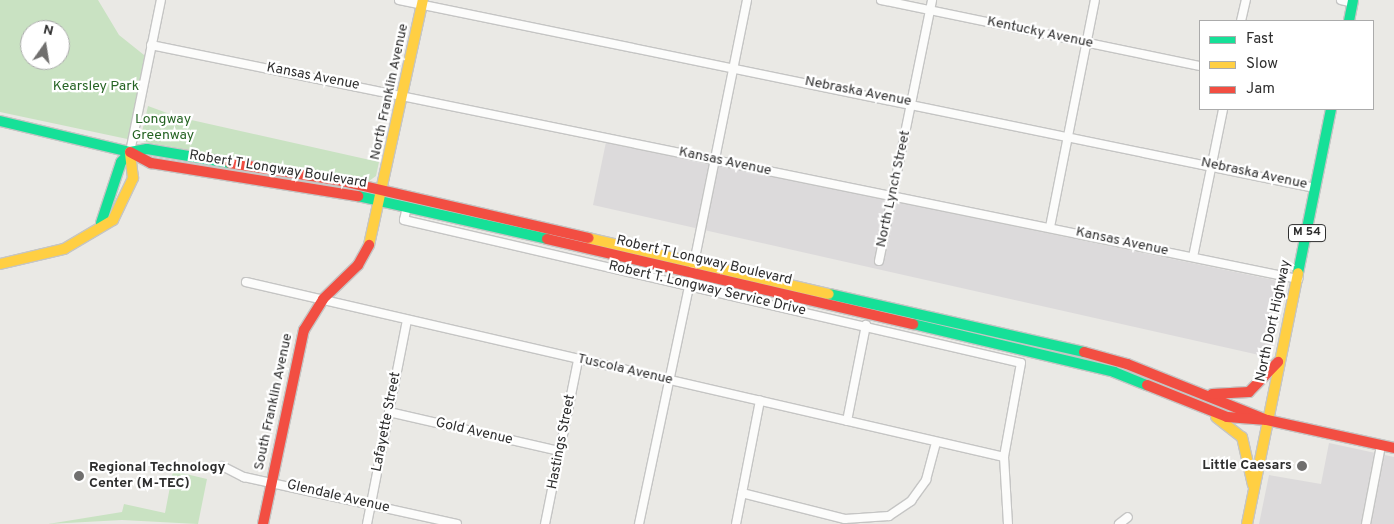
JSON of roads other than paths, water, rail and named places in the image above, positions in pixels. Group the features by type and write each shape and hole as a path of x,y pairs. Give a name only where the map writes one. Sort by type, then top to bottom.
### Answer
{"street":[{"path":"101,223 113,220 130,190 135,168 130,152 161,0"},
{"name":"Nebraska Avenue","path":"399,0 422,2 1212,165 1315,188"},
{"path":"639,524 747,0"},
{"name":"Kentucky Avenue","path":"881,0 1199,66"},
{"name":"North Lynch Street","path":"879,261 932,0"},
{"path":"1050,227 1095,0"},
{"path":"1241,20 1246,0"},
{"path":"1341,0 1353,2 1349,20"},
{"name":"North Franklin Avenue","path":"383,190 422,2"},
{"name":"Kansas Avenue","path":"151,45 1298,278"},
{"path":"1193,257 1223,110"},
{"name":"North Dort Highway","path":"1267,420 1298,278 1331,110"},
{"name":"Robert T Longway Boulevard","path":"0,120 130,152 143,161 199,173 381,201 1064,348 1127,364 1267,420 1394,448"},
{"name":"Robert T Longway Boulevard","path":"130,152 147,149 383,190 1070,360 1114,372 1207,410 1241,420 1267,420"},
{"path":"0,264 64,249 81,242 101,223 121,162 130,152"},
{"name":"South Franklin Avenue","path":"263,524 299,345 324,299 358,265 370,242 383,190"},
{"name":"Robert T. Longway Service Drive","path":"406,207 404,220 866,325 1021,363 1004,458"},
{"name":"Tuscola Avenue","path":"246,282 1004,458"},
{"name":"Lafayette Street","path":"367,524 407,320"},
{"path":"847,421 866,325"},
{"path":"1064,348 1070,360"},
{"path":"1185,388 1242,395 1262,383 1280,356"},
{"name":"Hastings Street","path":"545,524 578,360"},
{"path":"736,524 760,400"},
{"path":"1207,410 1242,437 1254,486"},
{"name":"Gold Avenue","path":"389,412 559,451"},
{"name":"M 54","path":"1247,524 1267,420"},
{"path":"742,493 845,519 888,516 911,500 926,480 936,442"},
{"path":"1366,524 1381,445"},
{"path":"1004,458 1008,524"},
{"name":"Glendale Avenue","path":"222,466 271,483 456,524"},
{"path":"1119,524 1128,517"}],"place":[{"name":"Little Caesars","path":"1302,466"},
{"name":"Regional Technology Center (M-TEC)","path":"79,476"}],"park label":[{"name":"Kearsley Park","path":"96,87"},
{"name":"Longway Greenway","path":"163,128"}]}
